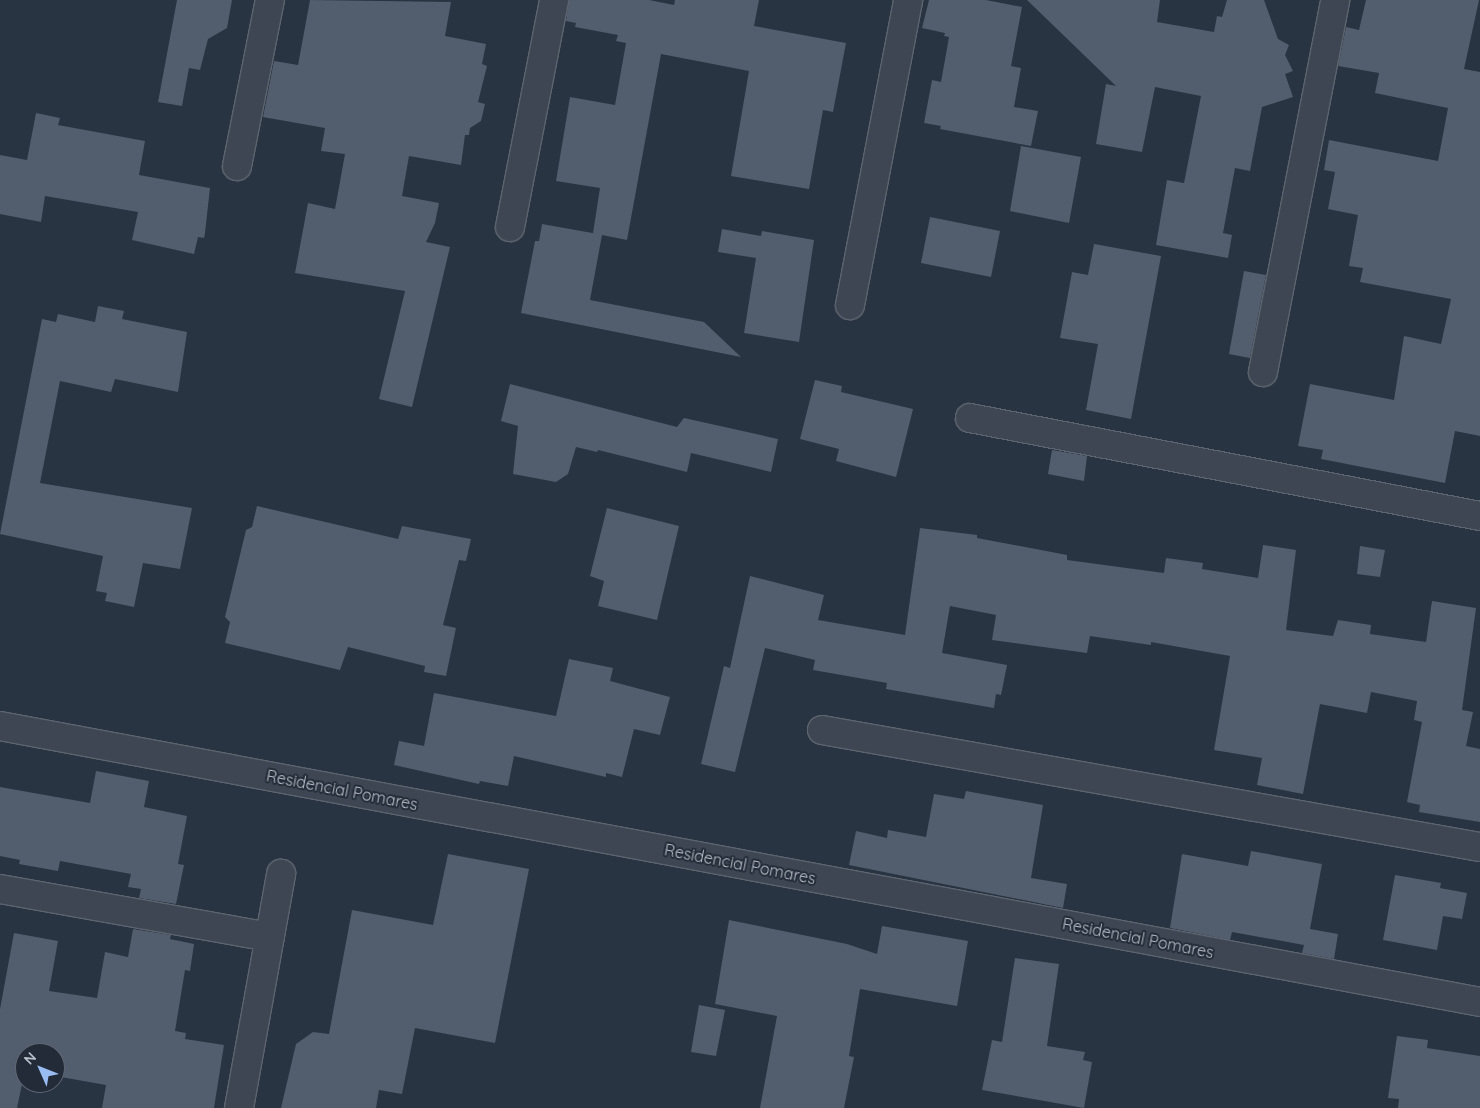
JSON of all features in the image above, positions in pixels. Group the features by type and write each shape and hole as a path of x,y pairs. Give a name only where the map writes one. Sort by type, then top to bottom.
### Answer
{"street":[{"path":"237,166 270,0"},
{"path":"510,227 554,0"},
{"path":"850,304 908,0"},
{"path":"1263,372 1335,0"},
{"path":"970,418 1480,516"},
{"name":"Residencial Pomares","path":"0,726 1480,1002"},
{"path":"822,730 1480,847"},
{"path":"239,1108 281,874"},
{"path":"0,889 270,937"}],"building":[{"path":"177,0 232,0 227,28 208,39 200,70 189,68 182,106 158,102"},
{"path":"310,0 451,2 445,36 486,44 482,64 487,66 478,102 485,104 481,121 470,128 469,135 465,135 461,165 409,156 402,196 439,203 435,223 426,242 450,247 412,407 379,399 405,291 295,273 308,203 335,209 345,154 321,151 325,128 263,117 274,61 298,65"},
{"path":"569,0 649,0 674,5 675,0 759,0 754,26 846,43 833,112 823,110 809,189 731,176 749,71 661,54 627,240 602,235 590,300 704,322 741,357 521,313 535,241 539,241 542,224 598,234 593,233 600,188 556,181 570,97 615,105 626,43 616,41 618,35 575,27 576,23 566,21"},
{"path":"929,0 986,0 1022,7 1011,66 1021,68 1014,107 1038,111 1031,146 940,129 941,126 924,123 932,80 941,82 949,37 944,36 945,33 922,28"},
{"path":"1027,0 1160,0 1157,22 1214,32 1217,16 1222,17 1227,0 1264,0 1278,39 1289,45 1285,55 1293,71 1285,74 1293,97 1262,107 1250,171 1235,168 1223,233 1232,235 1228,258 1156,245 1167,180 1184,183 1201,96 1155,87 1142,152 1096,144 1106,84 1116,86"},
{"path":"1366,0 1479,0 1464,69 1480,72 1480,436 1455,431 1445,483 1321,459 1323,450 1298,446 1310,384 1394,400 1404,336 1441,344 1451,299 1360,282 1363,268 1349,266 1358,215 1328,209 1335,172 1324,170 1329,140 1438,161 1448,108 1375,93 1379,73 1338,66 1346,27 1359,30"},
{"path":"36,113 60,118 58,125 145,141 139,175 210,188 204,238 198,237 194,254 132,240 138,212 45,196 41,222 0,214 0,155 27,160"},
{"path":"1021,146 1081,157 1069,223 1010,211"},
{"path":"930,217 1000,231 991,277 921,263"},
{"path":"722,229 761,236 762,231 814,240 799,342 744,333 756,258 718,252"},
{"path":"1094,244 1161,256 1131,419 1086,410 1098,344 1060,338 1072,272 1088,275"},
{"path":"1244,271 1266,275 1250,358 1229,354"},
{"path":"98,306 124,311 122,319 187,332 178,392 115,379 111,392 60,381 40,483 192,508 180,569 143,563 134,607 105,601 107,593 96,591 103,556 0,534 42,319 56,322 58,314 95,322"},
{"path":"815,380 842,386 841,392 913,409 896,477 836,461 839,449 800,439"},
{"path":"510,384 677,427 684,418 778,439 771,472 691,453 687,472 598,450 597,452 576,447 568,474 556,482 513,474 518,426 501,421"},
{"path":"1052,450 1087,456 1084,481 1048,474"},
{"path":"257,506 398,539 402,526 471,539 466,561 459,560 443,625 456,628 446,676 424,672 425,666 348,647 340,670 225,643 230,622 225,617 246,530 252,527"},
{"path":"607,508 679,526 657,620 598,606 604,581 590,576"},
{"path":"920,528 977,535 977,538 1067,555 1067,560 1164,573 1166,558 1203,563 1202,569 1258,578 1263,545 1296,550 1286,630 1333,636 1338,620 1371,625 1370,634 1426,642 1432,601 1476,608 1462,710 1473,712 1466,746 1480,749 1480,822 1419,812 1420,805 1407,802 1422,722 1414,720 1417,701 1371,692 1367,713 1320,704 1303,794 1257,785 1262,758 1214,750 1230,656 1151,642 1151,645 1090,636 1087,653 992,640 996,615 950,606 942,653 1007,665 1001,695 996,694 994,708 886,689 887,683 813,670 815,660 765,648 735,772 701,764 724,666 730,668 750,576 824,595 818,620 905,635"},
{"path":"1360,546 1385,550 1380,577 1357,574"},
{"path":"569,659 613,668 610,681 670,697 660,735 634,729 622,777 606,773 606,777 514,756 508,786 480,781 479,784 394,765 399,741 424,746 434,693 556,716"},
{"path":"96,771 149,781 144,807 187,816 178,864 184,865 176,904 139,898 141,889 128,887 131,874 60,861 58,871 19,864 20,860 0,856 0,787 90,803"},
{"path":"966,791 1043,805 1031,878 1067,884 1063,908 849,865 856,831 887,838 888,830 926,837 934,794 964,799"},
{"path":"1251,851 1322,864 1310,929 1338,934 1334,959 1302,953 1304,945 1232,932 1230,940 1170,928 1182,854 1248,866"},
{"path":"448,854 529,869 495,1043 415,1028 402,1094 379,1090 376,1108 281,1108 296,1044 313,1032 329,1034 352,910 433,925"},
{"path":"1395,875 1441,883 1440,888 1467,893 1462,919 1443,916 1437,950 1383,940"},
{"path":"729,920 847,944 877,954 882,926 968,941 957,1006 860,989 849,1056 854,1057 844,1108 760,1108 777,1016 715,1004"},
{"path":"133,929 171,935 170,939 194,944 190,971 185,970 175,1031 186,1033 185,1039 224,1045 214,1108 102,1108 106,1085 65,1078 65,1043 15,1043 15,1093 20,1093 17,1108 0,1108 0,1009 14,933 58,941 49,991 97,998 105,952 128,957"},
{"path":"1015,958 1059,964 1047,1046 1085,1052 1083,1060 1092,1062 1084,1108 982,1090 992,1040 1002,1042"},
{"path":"699,1005 725,1010 716,1056 691,1052"},
{"path":"1397,1036 1428,1040 1427,1048 1480,1056 1480,1108 1398,1108 1399,1099 1388,1098"}]}
